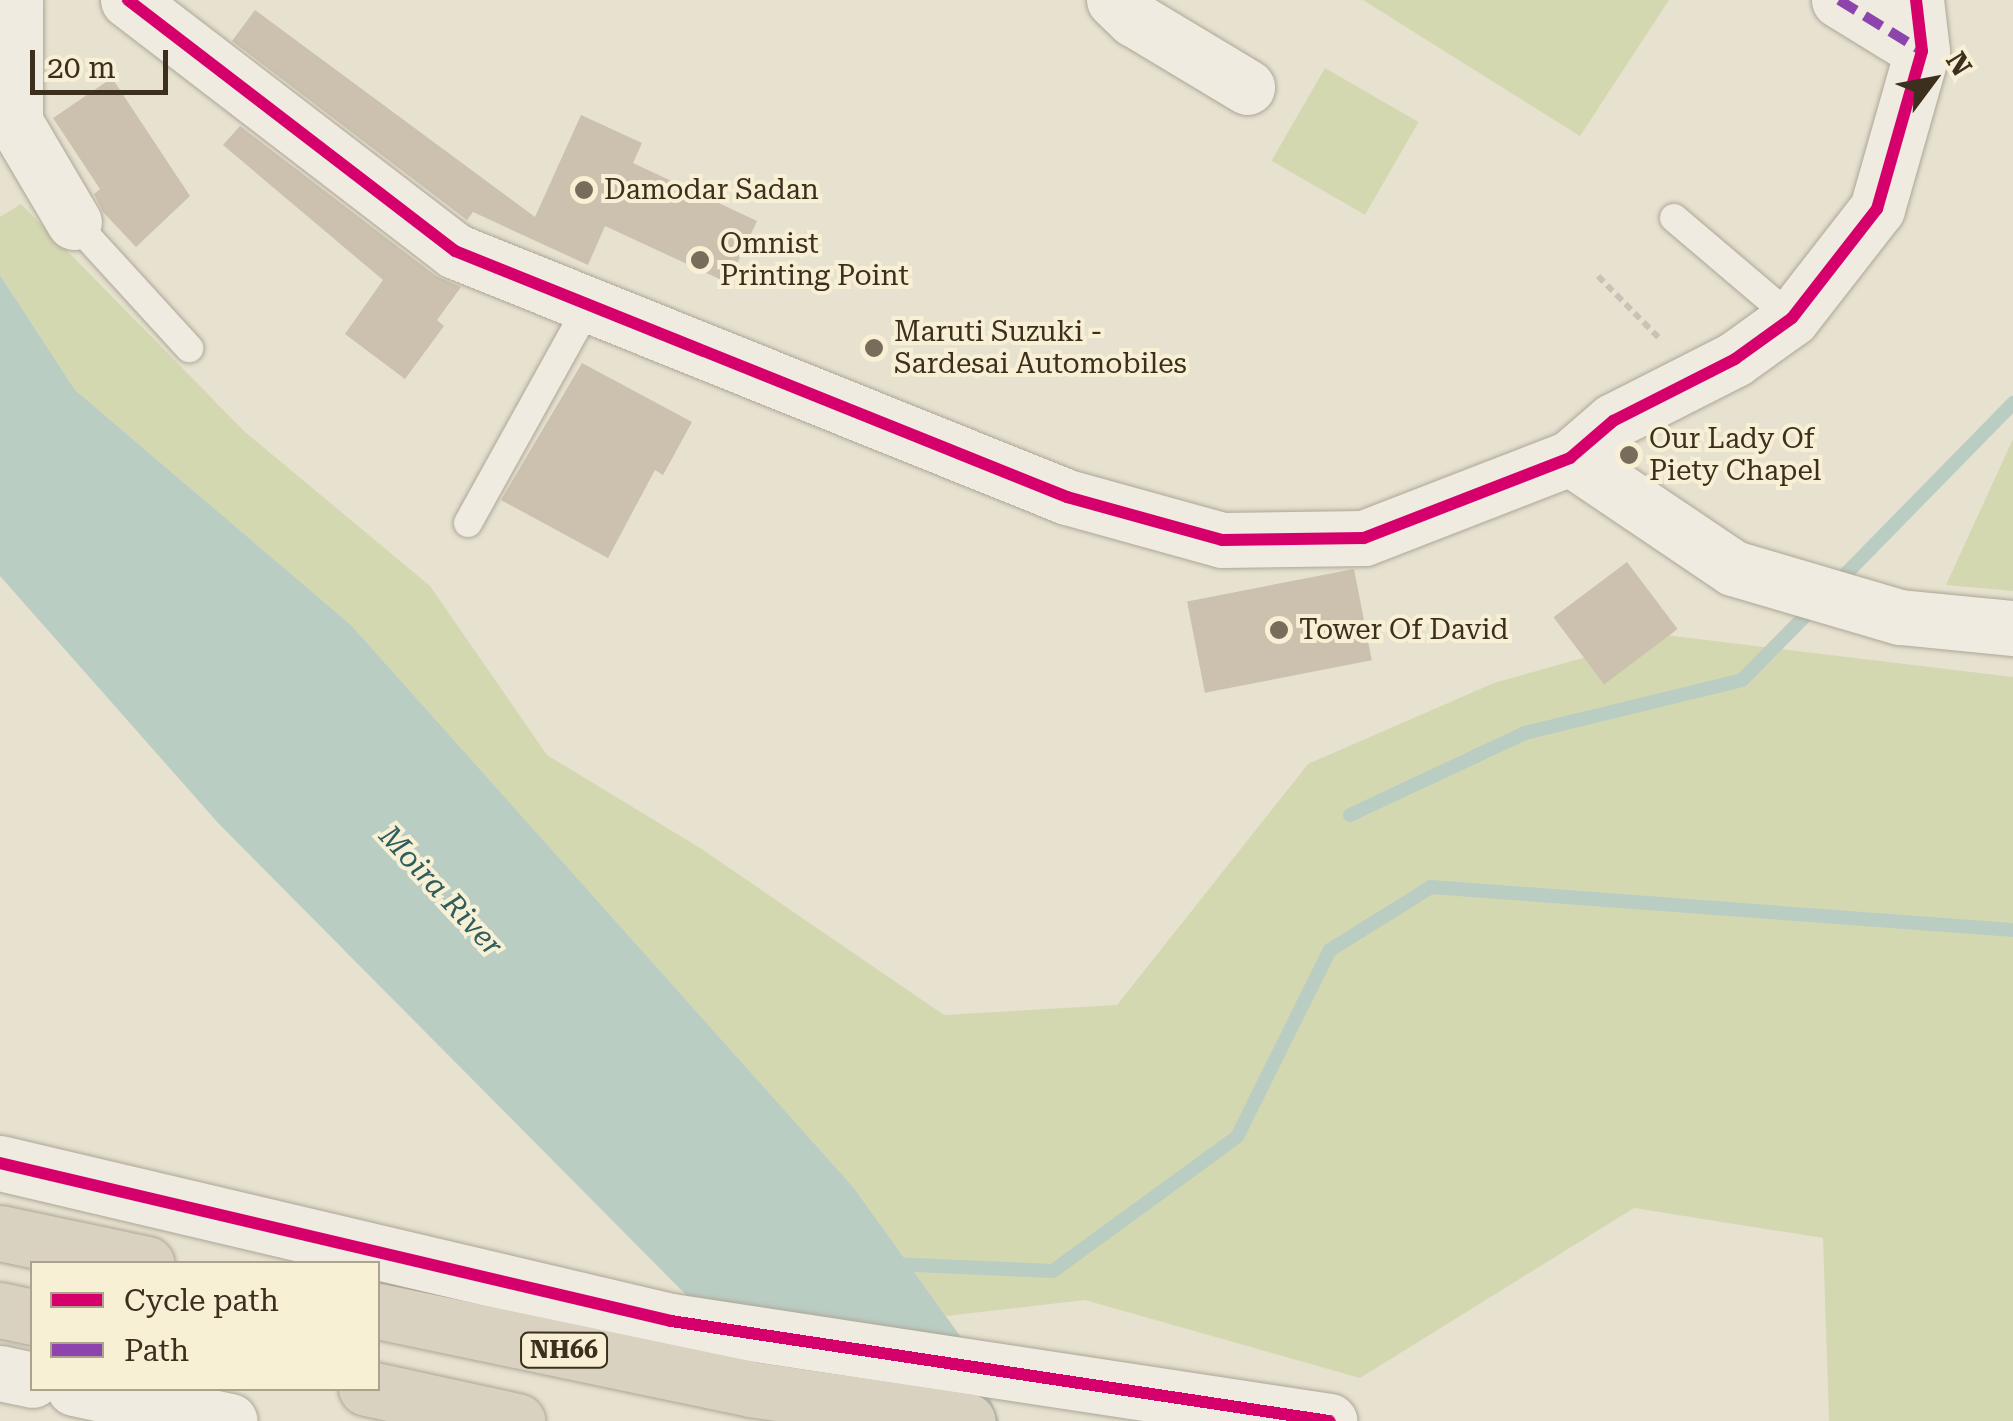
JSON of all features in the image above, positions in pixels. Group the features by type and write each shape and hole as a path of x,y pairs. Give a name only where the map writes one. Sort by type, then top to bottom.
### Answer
{"highway":[{"path":"0,1233 133,1261"},
{"path":"0,1310 30,1317"},
{"name":"NH66","path":"380,1312 750,1389 968,1421"},
{"path":"380,1391 517,1421"}],"street":[{"path":"15,0 14,122 74,222"},
{"path":"128,0 455,251 1066,497 1222,540 1364,538 1570,458 1613,421 1700,380 1792,318 1877,209 1919,25 1839,0"},
{"path":"1114,0 1134,20 1247,88"},
{"path":"1570,458 1733,568 1900,617 2013,628"},
{"path":"0,1164 671,1321 1191,1396 1328,1421"},
{"path":"0,1373 30,1380"},
{"path":"87,1391 211,1419"}],"lane":[{"path":"1674,218 1792,318"},
{"path":"74,222 190,348"},
{"path":"468,523 589,306"}],"path":[{"path":"1598,276 1700,380"}],"green space":[{"path":"1363,0 1669,0 1580,136"},
{"path":"1325,68 1419,122 1365,215 1272,161"},
{"path":"21,204 245,432 430,586 547,755 700,848 944,1015 1117,1005 1308,764 1494,683 1665,635 2013,677 2013,1421 1829,1421 1823,1238 1634,1208 1360,1378 1085,1300 946,1316 854,1188 351,625 75,390 0,275 0,217"},
{"path":"2013,439 2013,591 1946,585"}],"water":[{"name":"Moira River","path":"0,275 75,390 351,625 854,1188 973,1354 999,1421 781,1421 714,1323 219,824 0,576"}],"building":[{"path":"255,10 535,217 581,115 642,143 633,163 757,221 728,283 605,226 588,265 473,212 467,220 232,41"},
{"path":"112,78 190,196 136,247 103,212 94,194 100,189 53,118"},
{"path":"240,126 436,276 461,287 437,320 444,326 405,379 345,334 383,280 223,145"},
{"path":"582,363 692,422 663,475 655,470 608,558 501,500"},
{"path":"1627,562 1678,629 1604,684 1554,617"},
{"name":"Tower Of David","path":"1354,569 1372,660 1205,693 1187,601"}],"waterway":[{"path":"1835,585 2013,403"},
{"path":"1350,815 1525,733 1742,680 1817,604"},
{"path":"893,1264 1053,1271 1237,1137 1330,950 1431,887 2013,930"}],"marked path":[{"path":"1839,0 1922,51"}],"cycle path":[{"path":"128,0 455,251 1067,497 1222,540 1364,538 1570,458 1613,421 1735,359 1792,318 1877,209 1922,51 1916,0"},
{"path":"0,1163 671,1321 1329,1421"}],"place":[{"name":"Damodar Sadan","path":"584,190"},
{"name":"Omnist Printing Point","path":"700,260"},
{"name":"Maruti Suzuki - Sardesai Automobiles","path":"874,348"},
{"name":"Our Lady Of Piety Chapel","path":"1629,455"},
{"name":"Tower Of David","path":"1279,630"}]}
